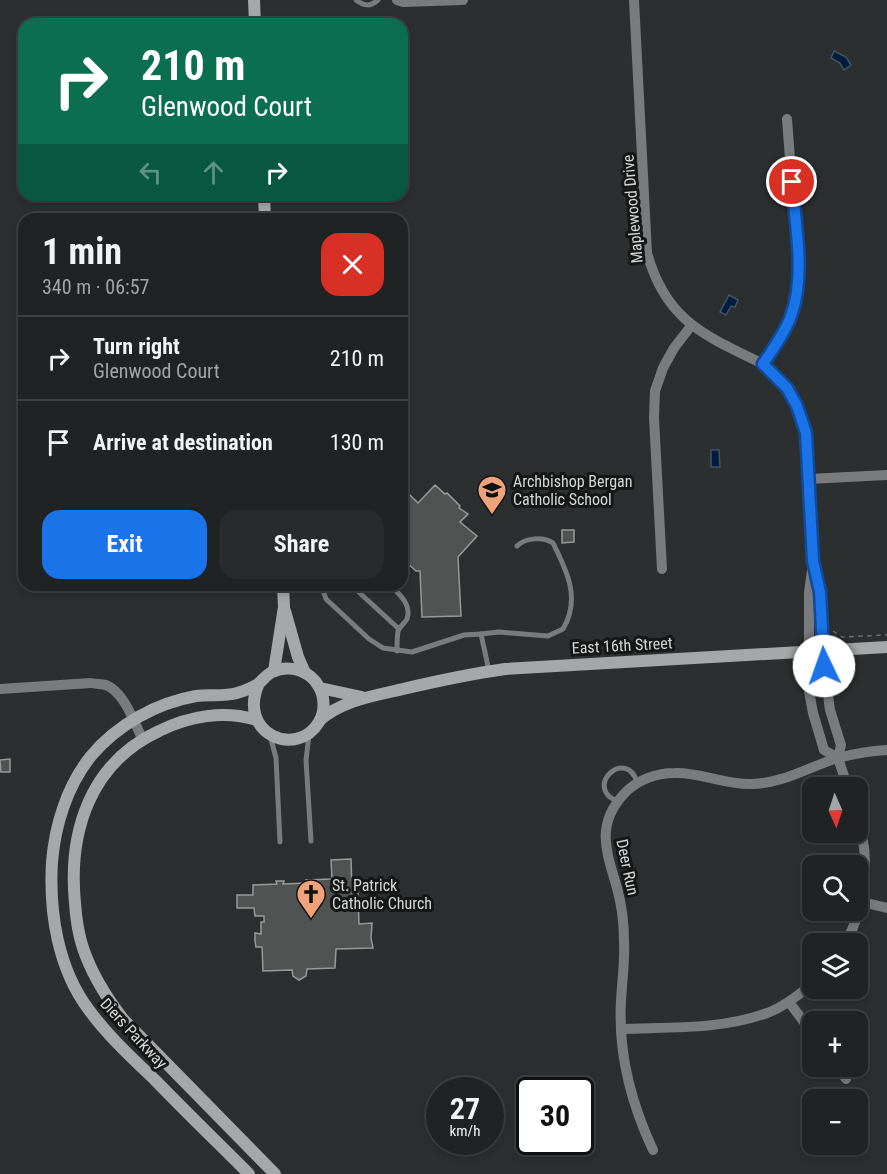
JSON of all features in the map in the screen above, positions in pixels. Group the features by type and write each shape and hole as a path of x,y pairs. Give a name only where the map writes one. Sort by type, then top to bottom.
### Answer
{"main road":[{"path":"254,0 255,18"},
{"path":"274,671 284,607 283,591"},
{"path":"284,607 298,657 305,673"},
{"name":"East 16th Street","path":"320,720 330,712 362,698 489,671 887,647"},
{"path":"290,668 305,673 313,678 320,688 324,706 320,720 309,733 293,739 277,738 269,734 256,720 253,708 254,695 259,683 274,671 290,668"},
{"name":"Diers Parkway","path":"249,1174 117,1043 88,1009 73,980 55,932 52,877 55,833 61,814 79,773 104,742 133,719 183,698 237,693 259,683"},
{"name":"East 16th Street","path":"320,688 362,698"},
{"name":"Diers Parkway","path":"256,720 244,716 207,716 183,720 142,738 117,761 99,782 88,802 78,826 72,878 77,926 82,947 99,985 123,1019 275,1174"}],"street":[{"path":"397,0 403,2 463,0"},
{"name":"Maplewood Drive","path":"634,0 647,253 654,277 664,295 691,326 763,364 787,388 797,406 806,433 813,561 820,592 827,691 841,745 838,758 824,750 813,713 809,680 809,592 813,561"},
{"path":"763,364 791,317 797,295 798,264 787,119"},
{"path":"662,569 654,417 655,391 663,368 674,348 691,326"},
{"path":"808,478 887,475"},
{"path":"0,689 91,683 106,685 114,690 142,738"},
{"name":"Deer Run","path":"653,1150 640,1122 628,1082 621,1029 623,916 607,859 605,836 610,813 617,801 638,782 657,774 678,773 723,782 751,784 778,781 838,758 887,750"},
{"path":"838,758 844,777"},
{"path":"868,903 887,908"},
{"path":"621,1029 704,1026 734,1022 767,1013 789,1002 802,992"},
{"path":"789,1002 802,1019"}],"lane":[{"path":"356,0 362,5 368,5 378,0"},
{"path":"323,591 326,599 369,639 383,648 397,651 412,652 464,635 499,632 548,636 563,629 567,622 573,604 572,591 553,543 548,539 535,539 521,542 517,546"},
{"path":"358,591 399,629"},
{"path":"396,591 407,605 406,621 399,629 397,651"},
{"path":"481,634 489,671"},
{"path":"309,733 306,760 311,841"},
{"path":"269,734 276,758 280,842"},
{"path":"617,801 605,790 605,779 612,771 622,768 628,770 638,782"}],"path":[{"path":"832,630 842,637 887,635"}],"water":[{"path":"834,51 846,57 851,65 844,70 840,63 831,58"},
{"path":"729,295 738,300 735,307 731,306 726,315 720,312"},
{"path":"711,450 719,450 720,467 711,467"}],"building":[{"name":"Archbishop Bergan Catholic School","path":"435,485 445,494 447,493 460,506 459,508 468,514 460,522 477,536 458,557 461,616 422,617 420,571 416,571 408,564 408,493 418,503"},
{"path":"562,530 574,530 574,542 562,543"},
{"path":"10,759 10,772 1,772 0,760"},
{"name":"St. Patrick Catholic Church","path":"351,859 352,893 358,893 359,924 372,923 373,948 336,949 335,968 307,969 306,976 299,980 293,976 292,970 263,971 262,947 256,947 255,933 261,934 261,922 264,922 264,916 255,916 254,908 237,908 237,895 253,895 253,885 277,884 276,881 284,881 283,884 332,879 331,860"}],"place":[{"name":"Archbishop Bergan Catholic School","path":"492,516"},
{"name":"St. Patrick Catholic Church","path":"311,920"}],"route":[{"path":"792,182 798,264 797,295 791,317 763,364 787,388 804,423 813,561 820,592 824,666"}]}
